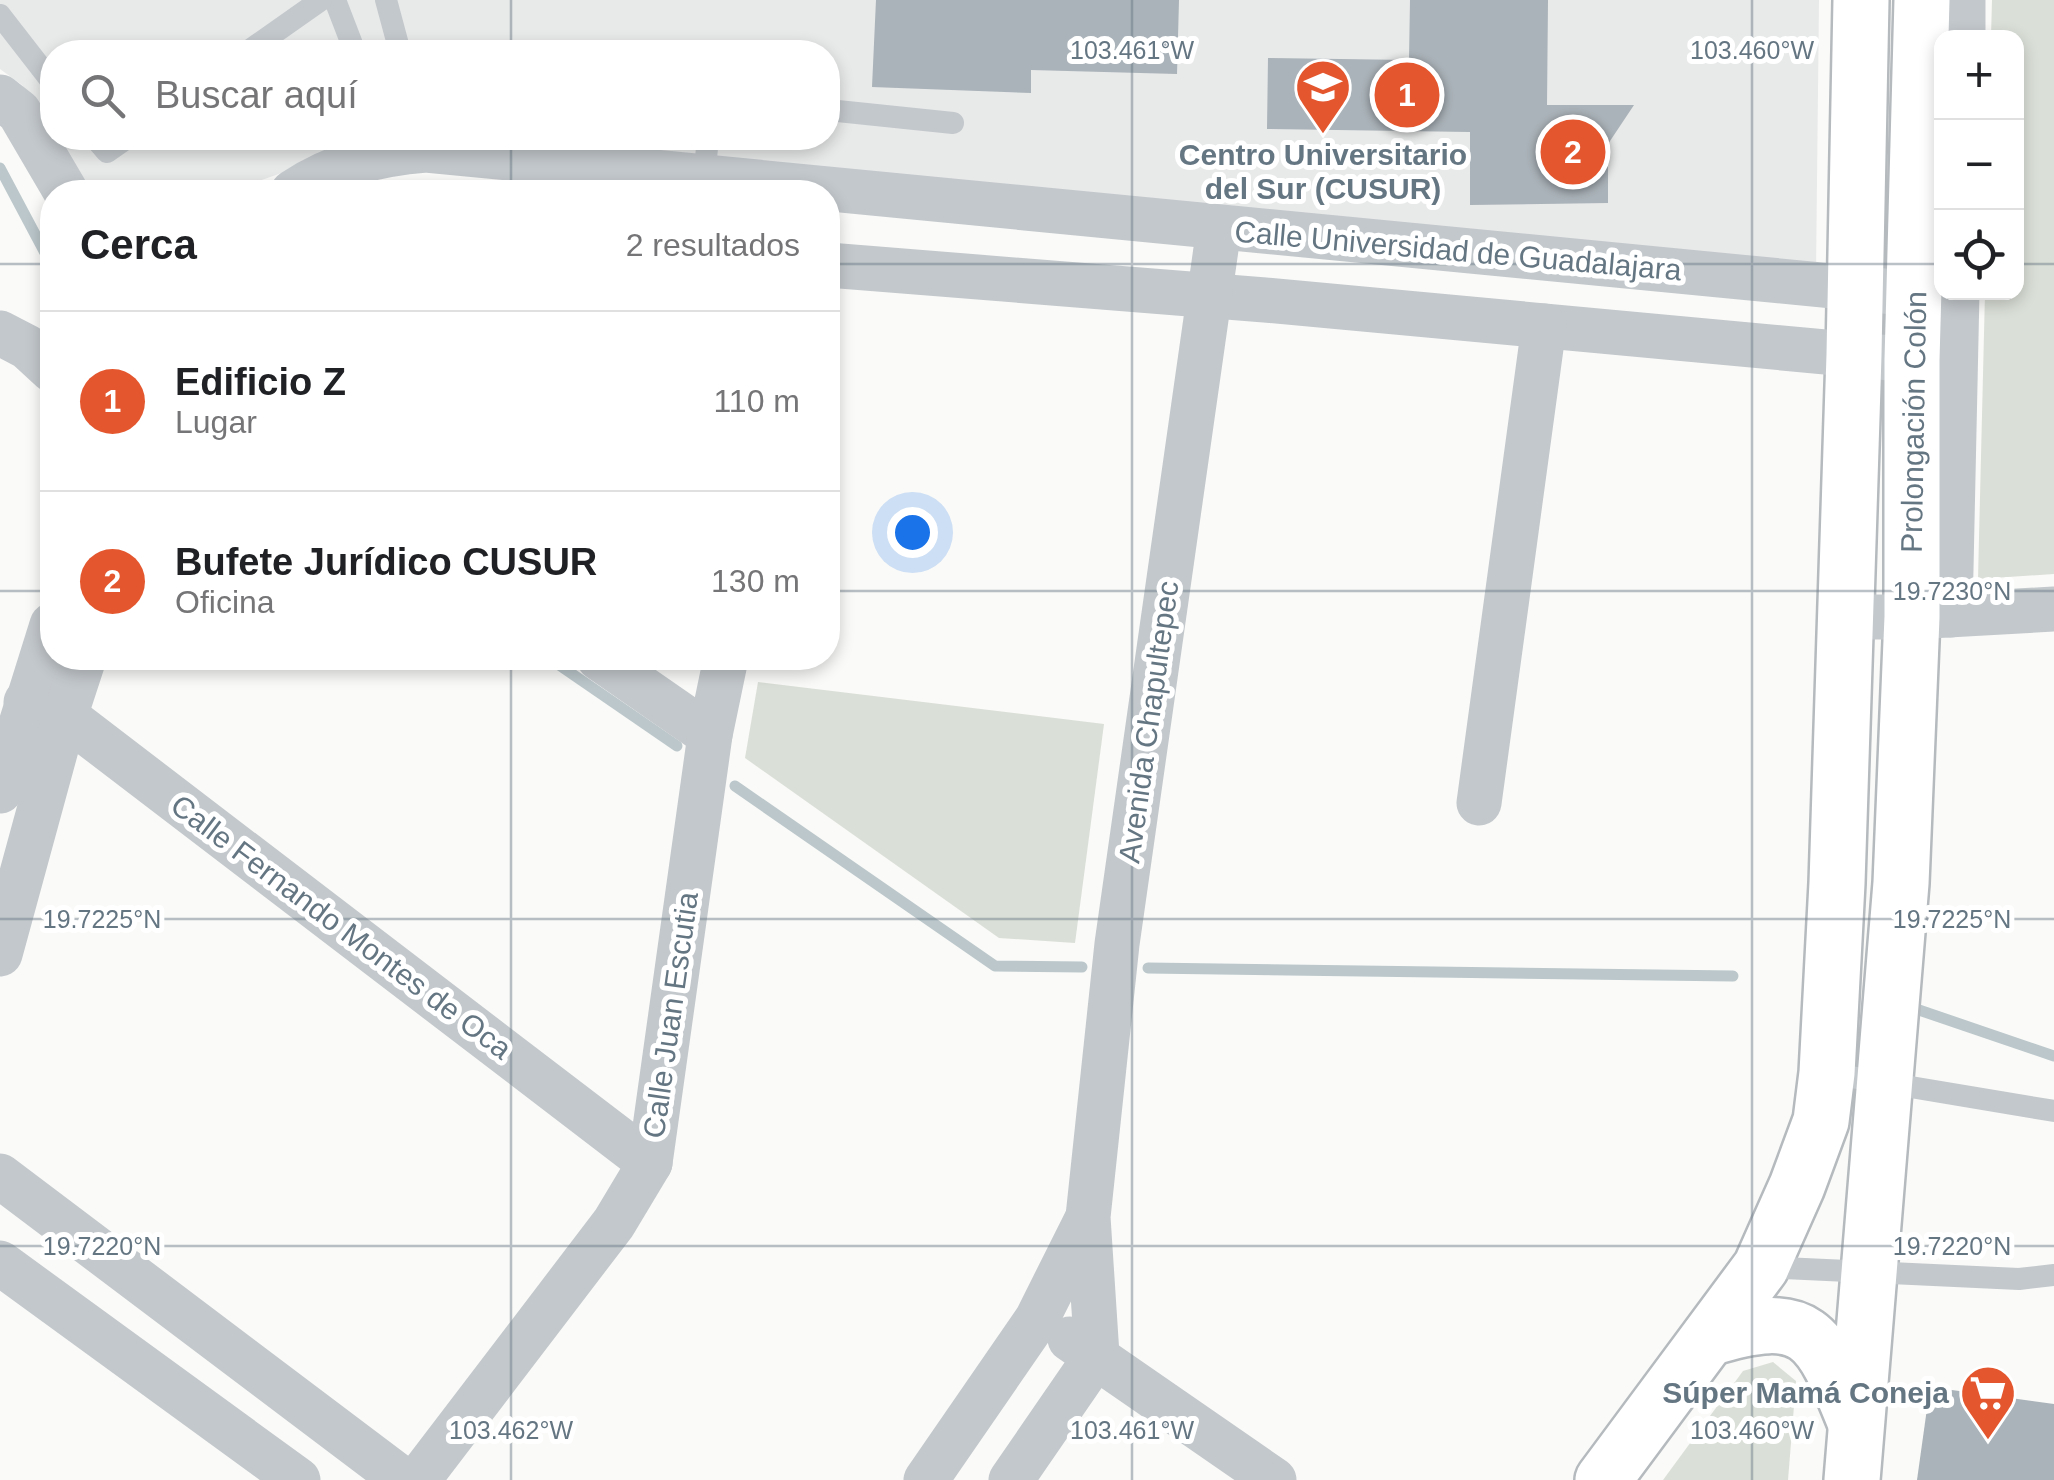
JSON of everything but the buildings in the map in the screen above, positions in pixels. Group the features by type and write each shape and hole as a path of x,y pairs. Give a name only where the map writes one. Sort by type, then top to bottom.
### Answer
{"main road":[{"name":"Prolongación Colón","path":"1603,1480 1761,1268 1798,1186 1821,1120 1827,1074 1845,617 1861,0"},
{"name":"Prolongación Colón","path":"1922,0 1934,251"},
{"name":"Prolongación Colón","path":"1855,1454 1901,883 1931,616 1912,360 1934,299"},
{"path":"1710,1338 1776,1323 1804,1333 1830,1360 1855,1454"}],"street":[{"path":"1962,30 1964,0"},
{"path":"0,97 19,112 40,148"},
{"path":"41,150 59,180"},
{"name":"Calle Universidad de Guadalajara","path":"311,180 385,150"},
{"name":"Calle Universidad de Guadalajara","path":"532,150 706,158 777,180"},
{"name":"Calle Universidad de Guadalajara","path":"840,194 1934,293"},
{"name":"Avenida Chapultepec","path":"1097,1355 1088,1217 1117,944 1219,228"},
{"path":"840,266 1912,360"},
{"name":"Prolongación Colón","path":"1931,616 1936,300"},
{"path":"1478,804 1544,326"},
{"path":"0,332 40,359"},
{"path":"1845,617 2054,609"},
{"path":"0,954 45,709 48,670"},
{"path":"0,791 45,709 75,670"},
{"path":"616,670 710,735"},
{"name":"Calle Juan Escutia","path":"418,1480 614,1224 650,1162 710,735 724,670"},
{"name":"Calle Fernando Montes de Oca","path":"45,709 650,1162"},
{"path":"0,1176 403,1480"},
{"name":"Avenida Chapultepec","path":"926,1480 1038,1319 1088,1217"},
{"path":"0,1263 298,1480"},
{"path":"1038,1319 1097,1355 1274,1480"},
{"path":"1011,1480 1097,1355"}],"lane":[{"path":"264,40 321,0"},
{"path":"335,0 350,40"},
{"path":"386,0 397,40"},
{"path":"0,14 40,66"},
{"path":"840,111 953,124"},
{"path":"1827,1074 2054,1111"},
{"path":"1761,1268 2019,1279 2054,1275"}],"shaded area":[{"name":"Centro Universitario del Sur (CUSUR)","path":"0,0 1819,0 1816,273 652,150 840,150 840,40 40,40 40,115 22,85 0,69"},
{"path":"1992,0 2054,0 2054,574 1978,579 1985,300 2024,300 2024,30 1991,30"},
{"path":"61,150 347,150 262,180 80,180"},
{"path":"758,682 1104,724 1075,943 999,938 745,758"},
{"path":"1773,1362 1796,1381 1788,1480 1663,1480 1743,1371"}],"waterway":[{"path":"0,168 40,243"},
{"path":"566,670 677,746"},
{"path":"735,786 995,966 1082,967"},
{"path":"1148,968 1733,976"},
{"path":"1916,1009 2054,1056"}],"place":[{"name":"Edificio Z","path":"1407,95"},
{"name":"Centro Universitario del Sur (CUSUR)","path":"1323,136"},
{"name":"Bufete Jurídico CUSUR","path":"1573,152"},
{"name":"Súper Mamá Coneja","path":"1988,1442"}]}
